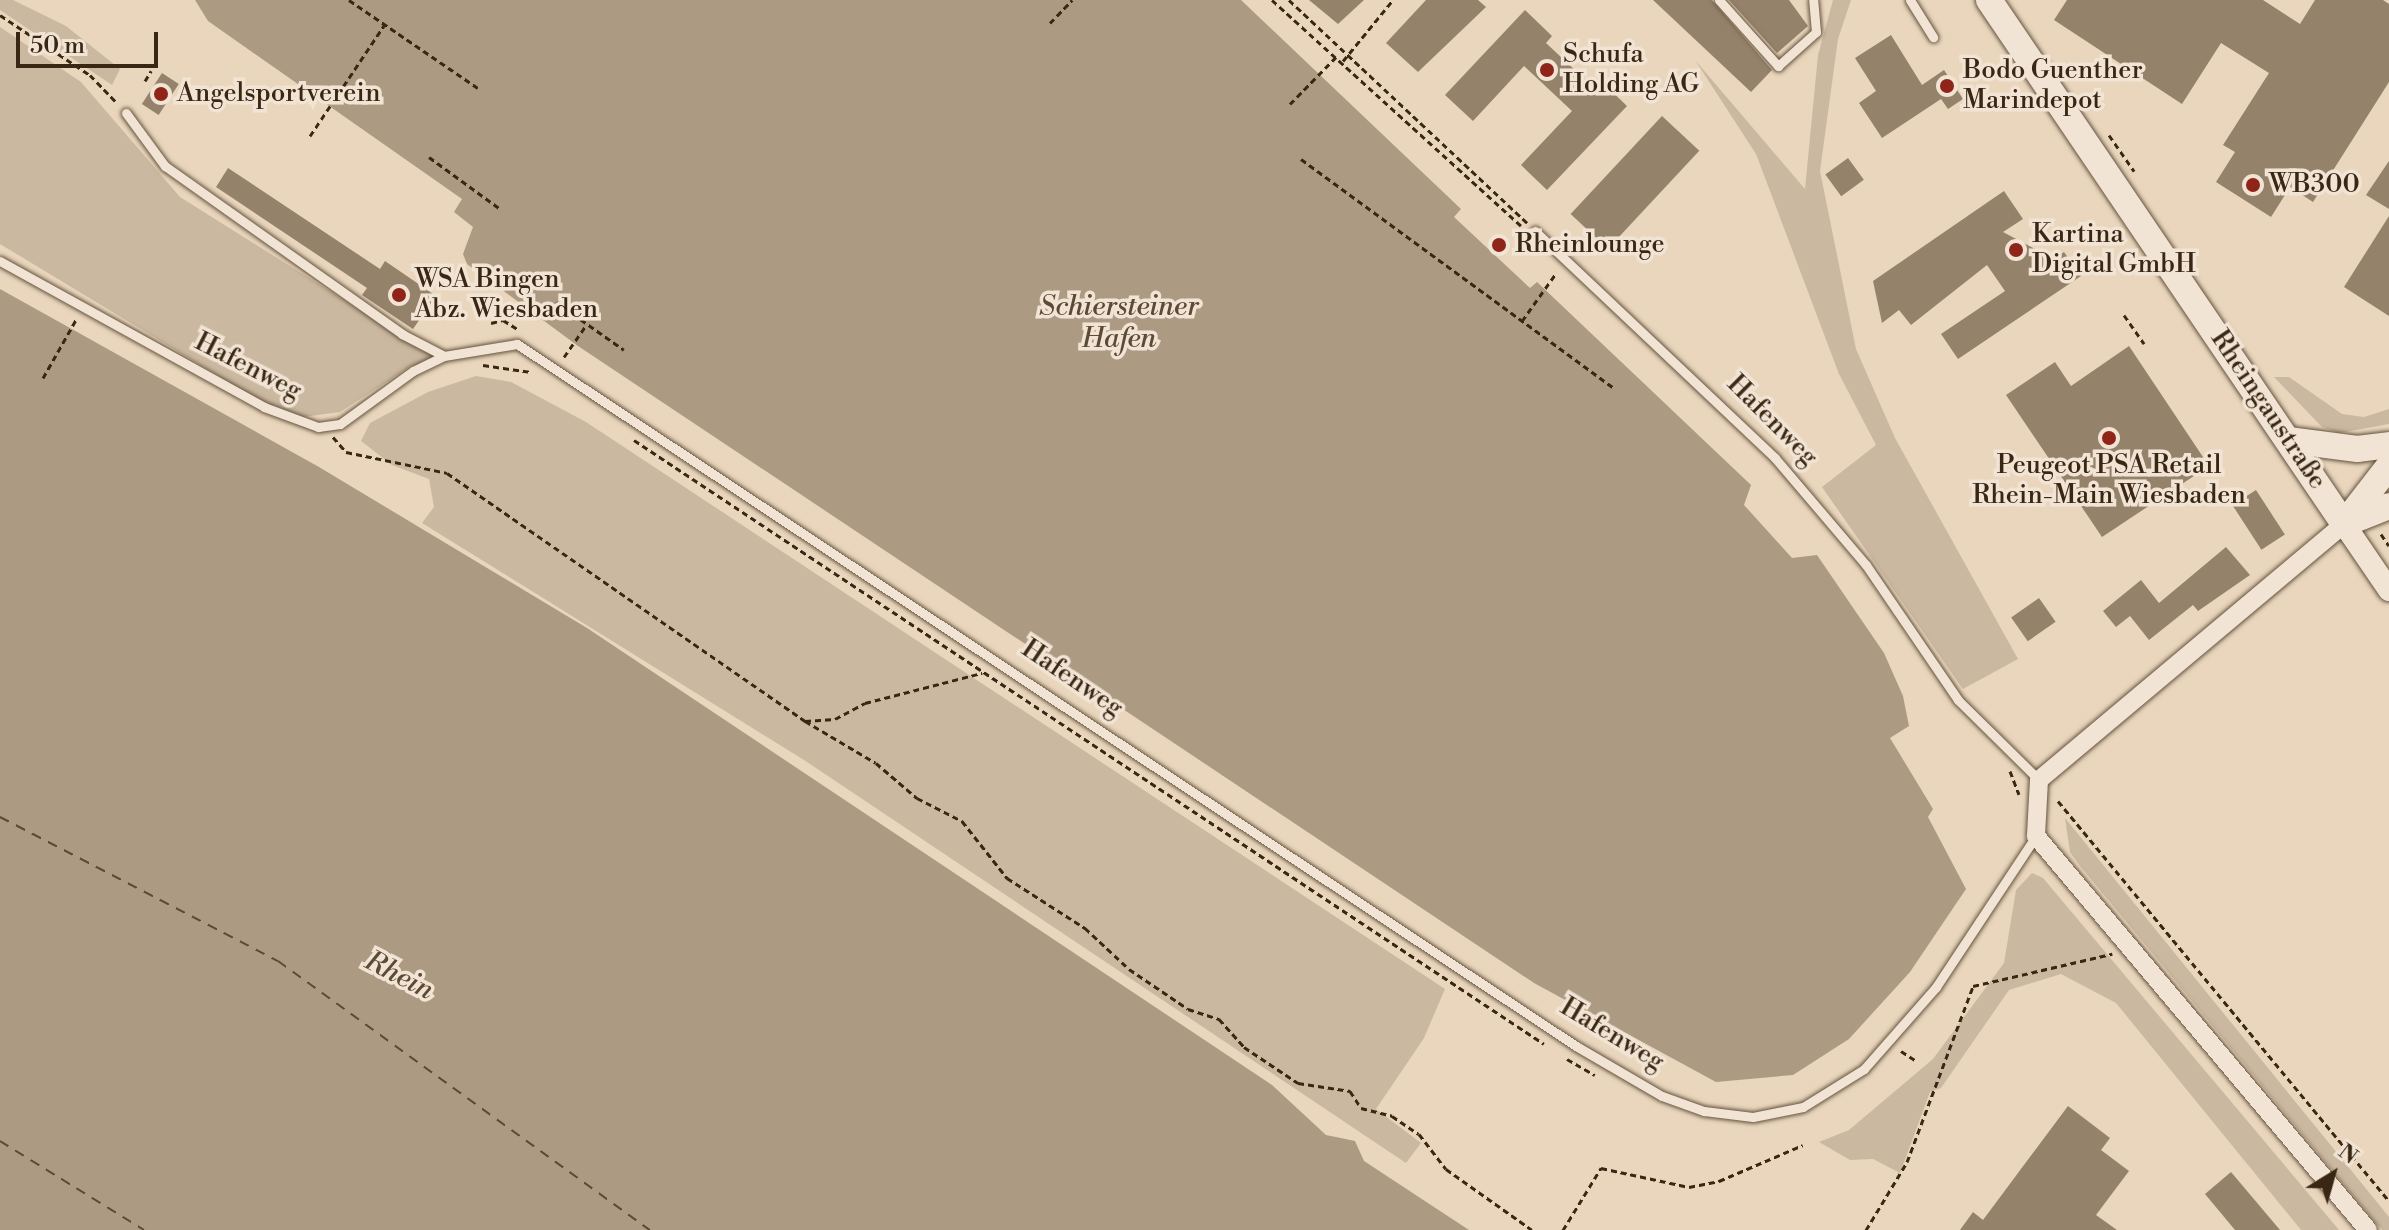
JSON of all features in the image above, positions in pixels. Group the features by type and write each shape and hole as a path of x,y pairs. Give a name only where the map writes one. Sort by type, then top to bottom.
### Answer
{"main road":[{"name":"Rheingaustraße","path":"1989,0 2101,165 2127,213 2147,231 2344,524"},
{"path":"2288,440 2357,449 2389,445"},
{"path":"2344,524 2389,466"},
{"path":"2344,524 2389,506"}],"street":[{"path":"2344,524 2039,780 2036,836 2368,1230"},
{"name":"Rheingaustraße","path":"2344,524 2389,590"}],"lane":[{"path":"1719,0 1778,66 1816,32 1813,0"},
{"path":"1910,0 1933,37"},
{"path":"126,113 165,166 402,334 444,356"},
{"name":"Hafenweg","path":"1535,231 1785,469 1845,538 1938,675 1999,745 2039,780"},
{"name":"Hafenweg","path":"0,261 264,407 330,428 444,356 517,344 548,361 1576,1046 1662,1096 1704,1111 1753,1117 1803,1107 1864,1069 1936,987 2036,836"}],"path":[{"path":"349,0 478,88"},
{"path":"1050,23 1072,0"},
{"path":"1272,0 1343,61 1527,231 1535,231"},
{"path":"1289,0 1350,52 1535,231"},
{"path":"1343,61 1393,0"},
{"path":"0,15 90,75 126,113"},
{"path":"310,136 385,24"},
{"path":"1290,104 1337,56"},
{"path":"145,81 151,71"},
{"path":"429,157 499,208"},
{"path":"1301,159 1613,387"},
{"path":"1522,321 1557,272"},
{"path":"556,302 624,350"},
{"path":"43,378 83,308"},
{"path":"2124,315 2144,344"},
{"path":"562,359 587,324"},
{"path":"330,428 346,452 447,473 805,721 876,763 917,798 962,821 997,868 1025,893 1064,913 1188,1009 1219,1019 1244,1047 1298,1083 1350,1091 1361,1108 1392,1116 1419,1134 1446,1169 1532,1230"},
{"path":"2382,537 2389,546"},
{"path":"805,721 835,719 865,703 982,673"},
{"path":"1999,745 2020,797"},
{"path":"2039,780 2389,1201"},
{"path":"1866,1230 1907,1162 1973,986 2131,949"},
{"path":"1563,1230 1601,1168 1689,1187 1719,1181 1803,1145"}],"shaded area":[{"path":"0,0 13,0 66,26 120,69 112,85 0,10"},
{"path":"1833,0 1851,0 1838,39 1820,171 1856,349 1895,438 2018,659 1963,689 1822,487 1876,445 1839,374 1756,154 1695,60 1805,189 1818,55"},
{"path":"0,27 81,82 180,197 438,359 411,366 340,412 303,417 265,404 0,244"},
{"path":"476,376 511,382 586,422 1445,989 1424,1038 1376,1109 1421,1143 1406,1163 804,760 422,523 434,507 429,479 392,465 361,441 370,423 428,392"},
{"path":"2274,377 2289,377 2342,414 2364,417 2389,409 2389,424 2339,433 2322,427"},
{"path":"2065,818 2389,1217 2389,1230 2382,1230 2080,866 2070,852"},
{"path":"2032,873 2043,878 2339,1230 2301,1230 2116,1003 2061,974 2009,990 1941,1088 1930,1092 1900,1173 1873,1159 1850,1160 1819,1142 1849,1130 1933,1059 2004,963 2016,890"}],"water":[{"name":"Schiersteiner Hafen","path":"195,0 1241,0 1461,209 1454,217 1530,288 1537,282 1751,485 1744,505 1792,558 1817,555 1884,653 1903,696 1909,726 1890,738 1933,809 1928,817 1966,889 1910,972 1849,1039 1793,1075 1716,1082 1534,983 578,346 467,264 463,254 473,227 454,212 462,199 208,21"},
{"name":"Rhein","path":"0,289 319,467 587,628 1272,1085 1326,1135 1355,1141 1364,1161 1469,1230 0,1230"}],"building":[{"path":"1309,0 1364,0 1338,24"},
{"path":"1426,0 1478,0 1486,7 1418,72 1386,43"},
{"path":"1653,0 1712,0 1772,70 1751,92"},
{"path":"1729,0 1789,0 1808,26 1777,53"},
{"path":"2067,0 2263,0 2300,24 2315,0 2383,0 2389,4 2389,82 2313,202 2290,187 2271,217 2216,182 2235,152 2223,145 2269,73 2221,43 2182,104 2054,20"},
{"path":"1525,10 1552,36 1546,43 1592,86 1598,78 1627,106 1547,190 1521,165 1572,111 1524,66 1473,121 1445,95"},
{"path":"1891,35 1922,85 1944,70 1963,99 1948,109 1941,99 1882,138 1859,103 1876,91 1855,58"},
{"name":"Angelsportverein","path":"162,73 179,84 159,115 142,104"},
{"path":"1662,116 1699,151 1608,249 1571,214"},
{"path":"1848,158 1864,180 1841,196 1825,174"},
{"path":"2389,161 2389,209 2366,195"},
{"path":"228,168 380,269 385,261 436,296 413,329 362,295 367,288 216,187"},
{"path":"2004,191 2023,219 2003,232 2054,259 2064,252 2081,276 1958,359 1941,334 2005,291 1987,265 1911,325 1899,310 1882,323 1873,281"},
{"path":"2389,216 2389,316 2344,287"},
{"path":"2129,346 2209,466 2102,537 2006,395 2055,362 2071,386"},
{"path":"2256,490 2285,534 2261,550 2233,505"},
{"path":"2226,547 2250,575 2198,611 2193,605 2149,640 2130,616 2116,627 2103,611 2141,580 2159,603"},
{"path":"2039,598 2056,622 2028,641 2011,618"},
{"path":"2068,1106 2110,1138 2101,1150 2129,1171 2096,1215 2117,1230 1960,1230 1973,1212 1983,1220"},
{"path":"2231,1172 2280,1230 2235,1230 2205,1194"}],"ferry route":[{"path":"0,817 278,961 650,1230"},
{"path":"0,1141 144,1230"}],"place":[{"name":"Schufa Holding AG","path":"1547,70"},
{"name":"Bodo Guenther Marindepot","path":"1947,86"},
{"name":"Angelsportverein","path":"161,94"},
{"name":"WB300","path":"2253,185"},
{"name":"Rheinlounge","path":"1499,245"},
{"name":"Kartina Digital GmbH","path":"2016,250"},
{"name":"WSA Bingen Abz. Wiesbaden","path":"399,295"},
{"name":"Peugeot PSA Retail Rhein-Main Wiesbaden","path":"2109,438"}]}
